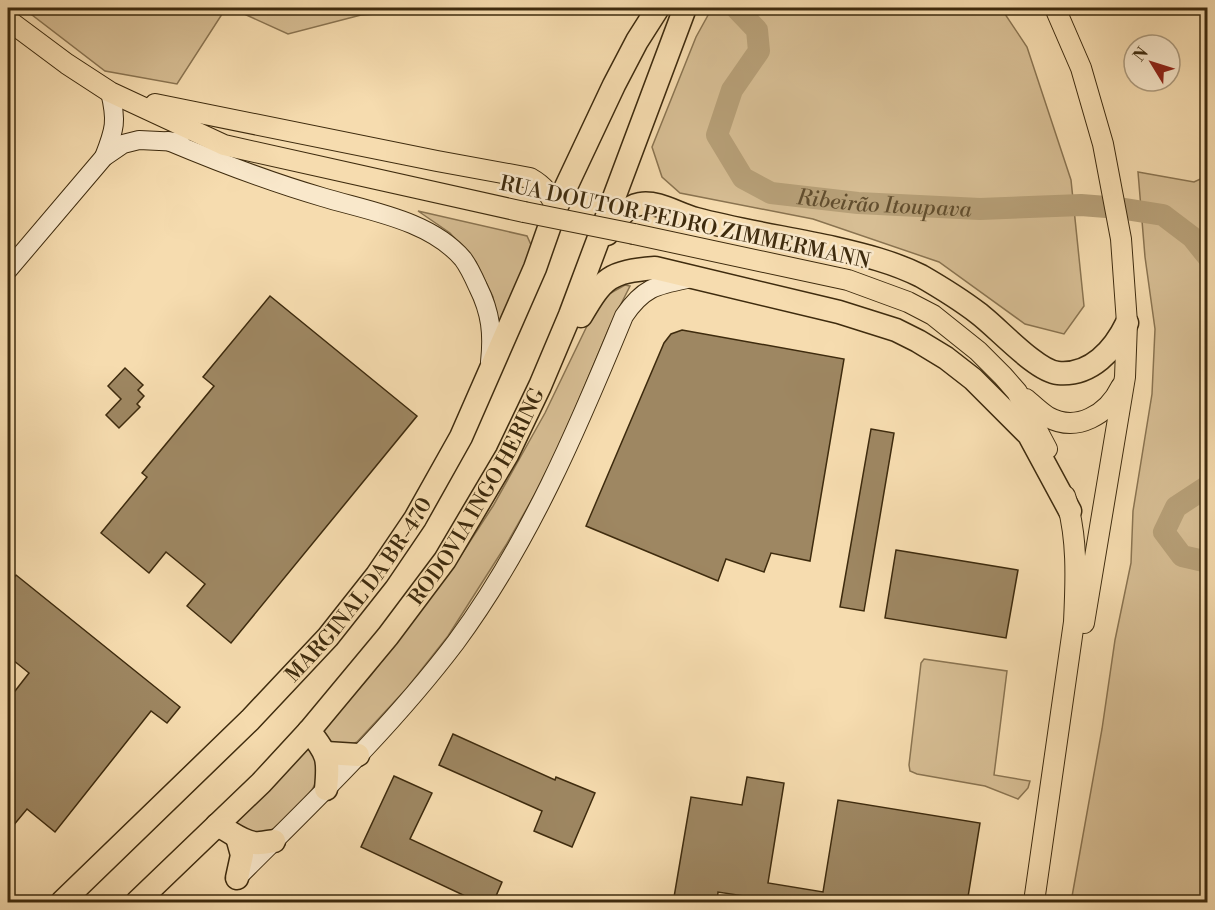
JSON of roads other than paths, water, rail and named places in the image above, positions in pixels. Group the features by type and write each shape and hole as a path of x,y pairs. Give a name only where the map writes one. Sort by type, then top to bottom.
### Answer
{"highway":[{"name":"MARGINAL DA BR-470","path":"62,903 250,720 328,637 377,575 415,519 461,437 535,268 556,208 614,85 637,41 658,9"},
{"name":"RODOVIA INGO HERING","path":"137,903 261,783 309,731 388,636 445,560 507,455 540,386 683,15"},
{"path":"592,255 626,210 637,204 653,203 695,219 890,262 921,276 978,313 1037,363 1056,373 1076,370 1097,362 1114,345 1127,323"},
{"path":"540,386 597,288 609,278 655,268 694,277 839,312 918,340 946,358 994,399 1029,435 1070,511"},
{"path":"309,731 326,753 328,768 326,789"},
{"path":"326,753 358,755"},
{"path":"217,825 237,837 254,843 274,841"},
{"path":"237,837 242,855 237,878"}],"main road":[{"name":"RUA DOUTOR PEDRO ZIMMERMANN","path":"1055,8 1081,68 1103,144 1121,239 1127,323 1125,377 1084,622 1060,719"},
{"name":"RUA DOUTOR PEDRO ZIMMERMANN","path":"8,20 67,64 110,92 224,145 524,212 828,276 879,290 933,315 978,351 1017,392 1054,464 1070,511 1075,592 1074,622 1034,903"},
{"path":"104,157 115,121 110,92 186,111 530,178 542,185 556,208"},
{"path":"8,270 104,157 123,144 140,140 224,145"},
{"path":"168,141 323,198 399,219 419,227 445,244 462,259 488,307 492,341 490,373"},
{"path":"237,878 358,755 412,696 456,642 517,550 559,469 624,316 633,302 658,285 694,277"},
{"path":"1017,392 1048,417 1063,422 1078,423 1100,414 1110,404 1125,377"}],"waterway":[{"name":"Ribeirão Itoupava","path":"736,8 757,30 759,51 732,90 717,135 743,178 771,193 858,203 980,209 1081,205 1119,208 1163,215 1192,237 1208,257"},
{"name":"Ribeirão Itoupava","path":"1208,486 1176,507 1164,532 1182,556 1208,562"}]}
